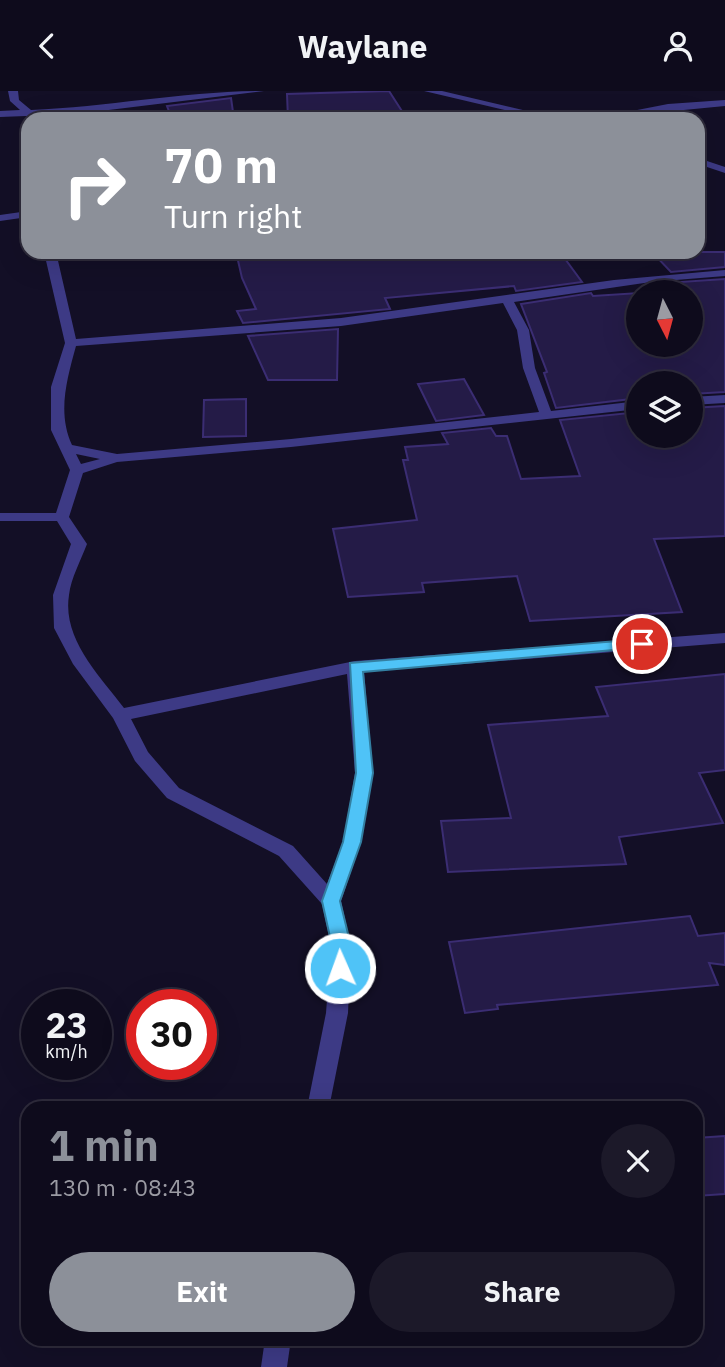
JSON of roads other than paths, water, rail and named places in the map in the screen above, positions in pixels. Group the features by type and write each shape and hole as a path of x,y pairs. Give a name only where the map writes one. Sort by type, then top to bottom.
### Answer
{"street":[{"path":"13,91 15,101 27,112"},
{"path":"76,112 259,91"},
{"path":"429,91 524,112"},
{"path":"638,112 725,103"},
{"path":"0,114 21,116"},
{"path":"705,163 725,170"},
{"path":"0,218 21,215"},
{"path":"52,259 71,343 58,387 58,430 77,470 62,517 79,544 61,595 62,628 79,660 120,715 141,756 173,793 286,851 331,901 341,946 337,1013 319,1101"},
{"path":"71,343 295,326 429,312 507,299 725,272"},
{"path":"507,299 523,330 529,368 546,414"},
{"path":"703,400 725,399"},
{"path":"77,470 116,458 304,442 626,406"},
{"path":"67,448 116,458"},
{"path":"0,517 62,517"},
{"path":"120,715 355,667 725,638"},
{"path":"331,901 352,842 362,794 364,773 355,667"},
{"path":"274,1367 277,1346"}]}
